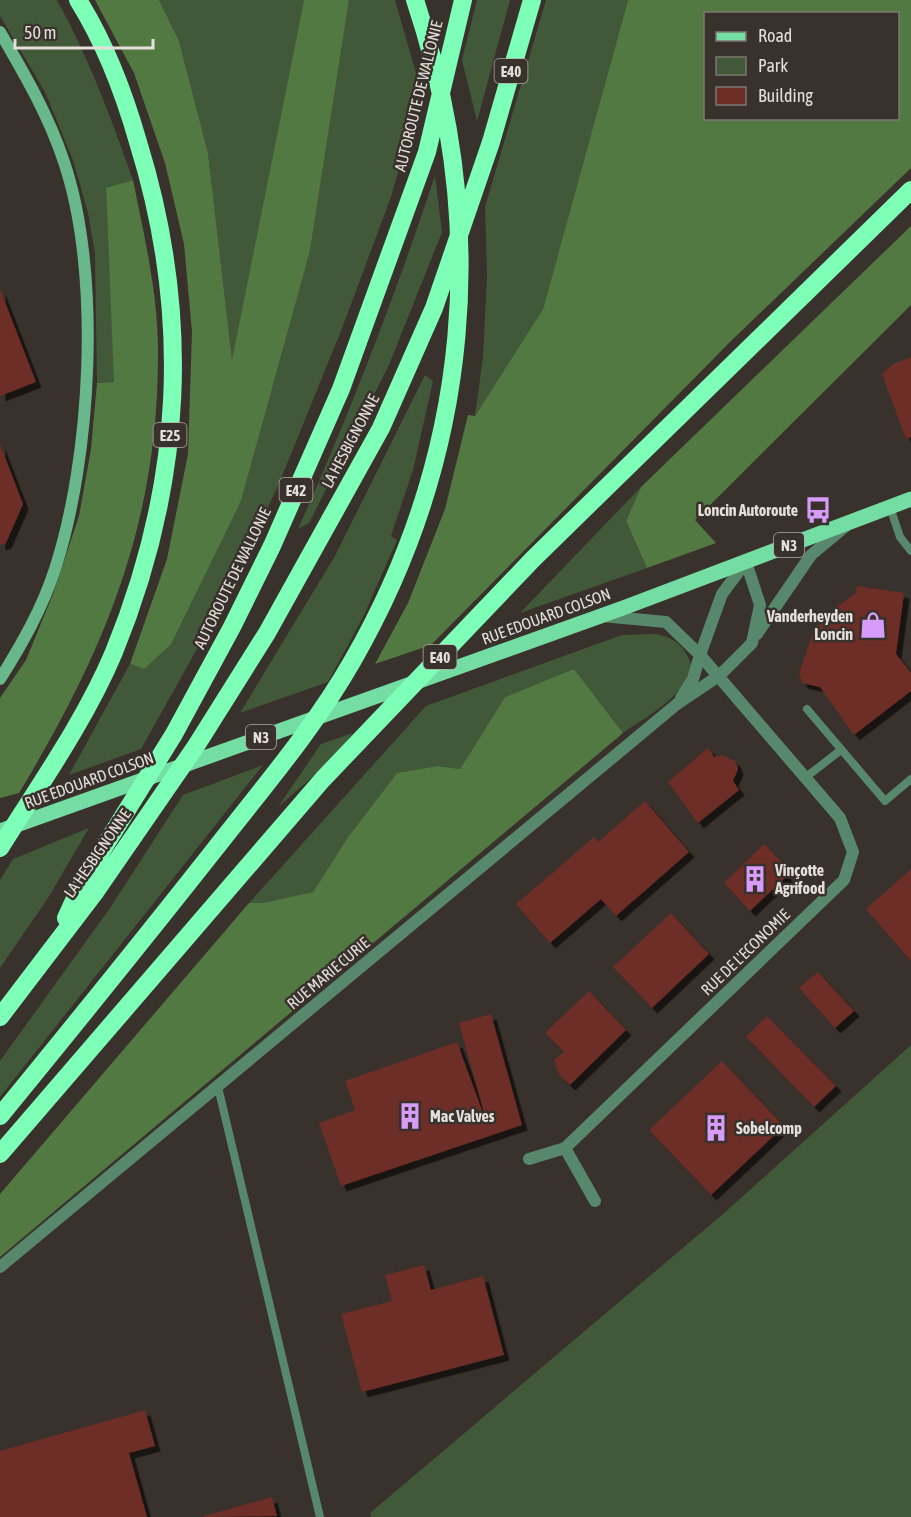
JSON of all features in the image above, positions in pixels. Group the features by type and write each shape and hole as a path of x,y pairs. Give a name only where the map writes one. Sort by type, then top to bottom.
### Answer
{"highway":[{"name":"E25","path":"0,848 71,736 113,653 146,562 162,495 172,425 173,346 164,239 128,108 78,0"},
{"path":"0,1116 279,769 352,662 394,581 428,490 438,453 452,381 460,309 461,236 444,98 416,0"},
{"name":"AUTOROUTE DE WALLONIE","path":"52,946 83,880 174,734 231,627 272,546 341,389 427,152 463,0"},
{"name":"LA HESBIGNONNE","path":"52,946 96,891 202,736 267,633 381,428 434,308 491,142 532,0"},
{"name":"E40","path":"0,1154 323,779 533,558 911,190"},
{"name":"E40","path":"0,1017 52,946"}],"main road":[{"name":"N3","path":"854,519 911,499"},
{"name":"RUE EDOUARD COLSON","path":"0,831 600,616 854,519"}],"street":[{"path":"0,32 30,82 64,162 80,236 87,313 84,413 74,497 55,570 29,632 0,679"},
{"path":"677,704 720,675 752,643 811,555 854,519"},
{"path":"746,562 760,605 752,643"},
{"path":"677,704 693,679 722,594 746,562"},
{"name":"RUE DE L'ECONOMIE","path":"529,1159 565,1148 844,880 853,852 840,818 720,675 707,666 700,655 666,622 600,616"},
{"name":"RUE MARIE CURIE","path":"0,1267 677,704"},
{"path":"565,1148 595,1201"}],"lane":[{"path":"890,507 900,537 911,551"},
{"path":"807,709 885,801 911,779"},
{"path":"806,777 841,750"},
{"path":"218,1087 320,1517"}],"green space":[{"path":"0,0 57,0 108,111 133,180 106,189 115,382 97,383 95,253 88,213 73,160 45,92 0,16"},
{"path":"95,0 159,0 179,41 208,153 232,360 304,0 349,0 310,251 241,501 171,644 144,669 130,664 167,559 188,454 192,332 184,244 165,163 134,73"},
{"path":"159,0 304,0 232,362 208,153 179,41"},
{"path":"349,0 395,0 421,90 391,197 341,331 278,486 216,615 141,749 69,775 130,664 144,669 241,501 310,251"},
{"path":"477,0 510,0 477,121 462,60"},
{"path":"546,0 628,0 543,309 475,416 483,357 487,276 485,207"},
{"path":"628,0 911,0 911,168 731,341 431,645 375,664 408,603 445,509 468,415 475,416 543,309"},
{"path":"435,176 442,232 389,365 309,523 298,529 371,354"},
{"path":"133,180 153,286 158,350 156,412 149,471 137,527 121,582 78,687 19,793 0,798 0,698 26,660 53,594 79,516 91,449 97,383 114,382 106,188"},
{"path":"911,226 911,305 695,520 716,543 647,568 626,521 641,487"},
{"path":"425,375 433,381 413,470 391,536 397,540 363,617 328,682 240,713 335,556"},
{"path":"641,487 626,521 647,568 520,613"},
{"path":"655,634 669,638 678,644 686,653 692,666 681,688 673,697 623,733 574,669 505,697 460,769 437,766 397,773 348,837 313,892 263,903 249,903 426,706 622,635"},
{"path":"574,669 623,733 0,1257 0,1194 249,903 263,903 313,892 348,837 397,773 437,766 460,769 505,697"},
{"path":"353,733 332,760 278,807 321,744"},
{"path":"263,765 0,1097 0,1061 110,908 183,795"},
{"path":"89,828 48,898 0,968 0,880 13,859"},
{"path":"911,1045 911,1517 371,1517 370,1513 723,1214"}],"building":[{"path":"0,289 36,382 0,396"},
{"path":"911,357 911,437 906,439 882,374 893,364"},
{"path":"0,444 23,504 6,543 0,545"},
{"path":"857,586 904,593 896,654 911,673 911,691 854,735 820,687 802,683 799,673 813,632 836,607 856,593"},
{"path":"708,748 714,757 722,755 735,761 738,769 733,781 739,790 698,823 668,782"},
{"path":"645,801 689,852 616,916 601,899 550,943 516,904 594,837 598,842"},
{"name":"Vinçotte Agrifood","path":"764,844 784,864 779,868 787,876 750,911 724,883"},
{"path":"911,869 911,961 866,909"},
{"path":"671,913 709,954 652,1008 613,967"},
{"path":"818,972 854,1011 835,1028 799,988"},
{"path":"589,991 626,1030 570,1085 559,1075 554,1060 564,1052 545,1033"},
{"name":"Mac Valves","path":"491,1014 522,1125 341,1186 319,1123 355,1110 345,1081 457,1042 488,1127 459,1023"},
{"path":"767,1016 836,1086 814,1107 746,1037"},
{"name":"Sobelcomp","path":"722,1061 784,1126 711,1195 649,1130"},
{"path":"424,1265 431,1290 483,1276 504,1355 362,1392 341,1314 392,1301 385,1275"},
{"path":"145,1410 155,1446 129,1453 147,1517 0,1517 0,1451"},
{"path":"272,1497 277,1516 204,1517 204,1516"}],"place":[{"name":"Loncin Autoroute","path":"818,510"},
{"name":"Vanderheyden Loncin","path":"873,625"},
{"name":"Vinçotte Agrifood","path":"755,879"},
{"name":"Mac Valves","path":"410,1116"},
{"name":"Sobelcomp","path":"716,1128"}]}
